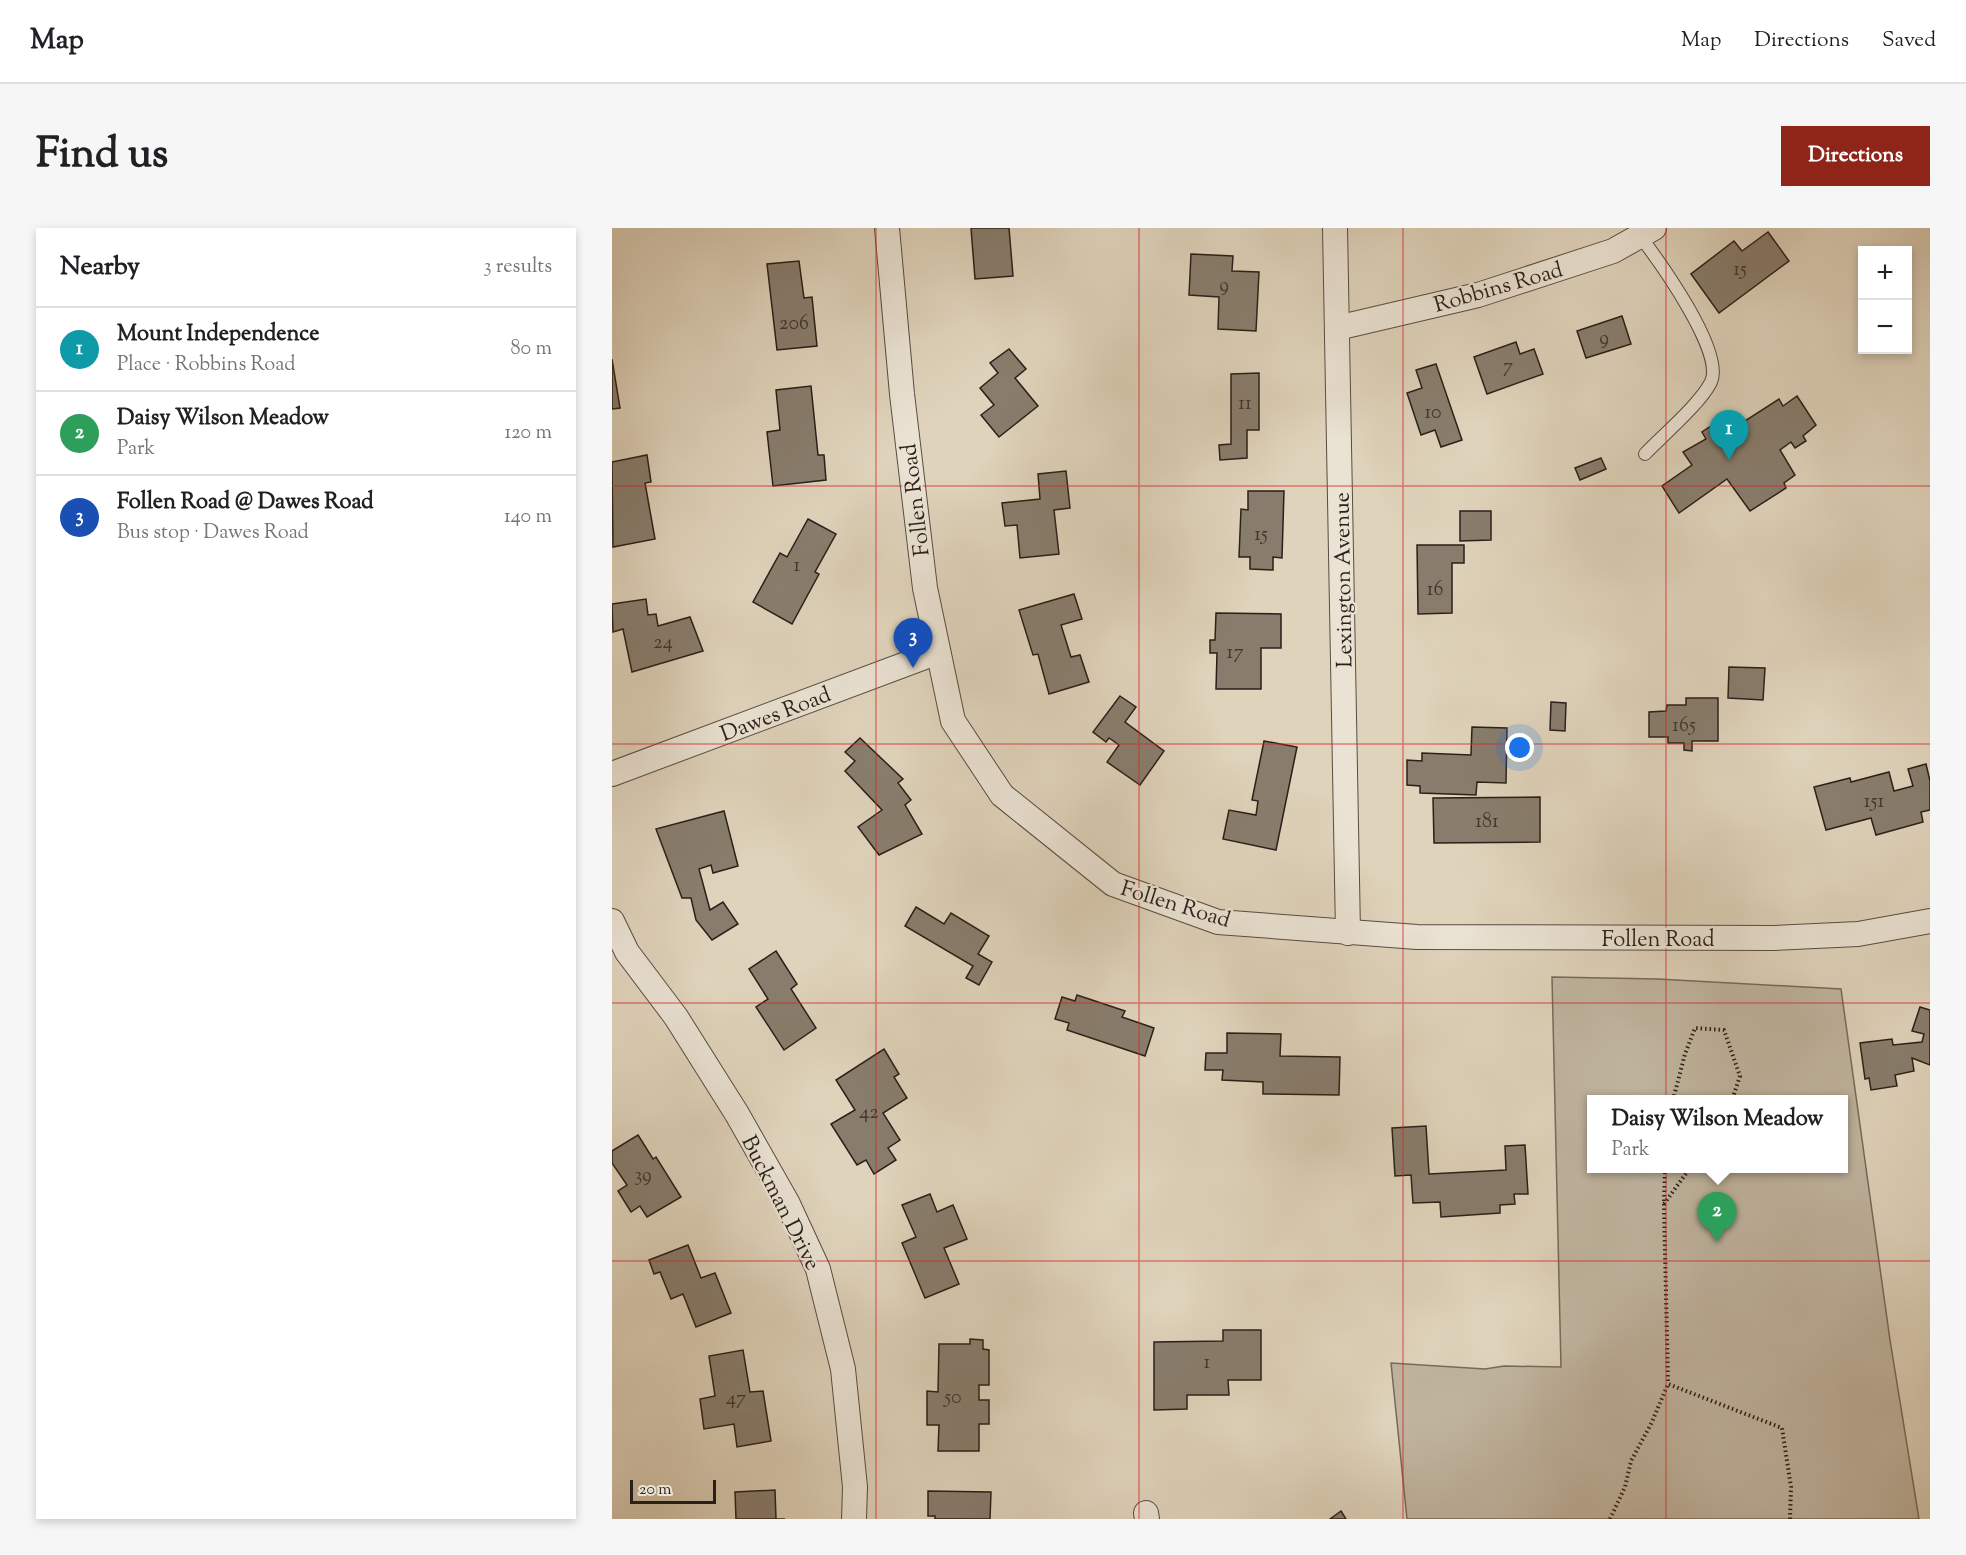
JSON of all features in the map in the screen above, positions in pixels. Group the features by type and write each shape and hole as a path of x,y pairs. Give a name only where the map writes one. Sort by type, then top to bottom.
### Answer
{"street":[{"name":"Follen Road","path":"887,228 902,394 925,588 953,722 1002,795 1113,884 1218,922 1417,937 1774,938 1858,934 1930,921"},
{"name":"Lexington Avenue","path":"1335,228 1348,933"},
{"name":"Robbins Road","path":"1337,328 1478,295 1613,251 1647,232"},
{"name":"Dawes Road","path":"612,774 938,652"},
{"name":"Buckman Drive","path":"612,921 627,952 676,1017 737,1114 788,1204 818,1269 843,1369 855,1487 854,1519"}],"lane":[{"path":"1645,454 1703,395 1712,380 1713,367 1706,344 1690,311 1647,232"}],"path":[{"path":"1674,1095 1685,1054 1695,1028 1724,1030 1740,1076 1734,1095"},
{"path":"1610,1519 1625,1487 1631,1461 1651,1424 1668,1384 1665,1173"},
{"path":"1664,1204 1686,1173"},
{"path":"1668,1384 1782,1428 1791,1486 1790,1519"}],"shaded area":[{"path":"1552,977 1658,979 1841,989 1890,1340 1919,1519 1407,1519 1391,1363 1485,1369 1504,1366 1561,1367"}],"building":[{"path":"971,228 1009,228 1013,276 975,279"},
{"path":"1768,232 1789,261 1719,313 1691,274 1734,241 1742,251"},
{"path":"1191,254 1233,256 1232,271 1259,272 1256,331 1218,329 1219,297 1189,295"},
{"path":"799,261 804,298 812,297 817,346 777,350 767,264"},
{"path":"1622,316 1631,344 1586,358 1577,331"},
{"path":"1516,342 1520,354 1534,349 1543,374 1487,394 1474,357"},
{"path":"1009,349 1026,369 1015,378 1038,406 999,437 981,415 994,405 980,388 998,373 990,363"},
{"path":"612,359 620,408 612,409"},
{"path":"1436,364 1462,440 1441,447 1435,430 1421,435 1407,393 1422,388 1416,370"},
{"path":"1259,373 1259,430 1247,430 1247,458 1220,460 1219,445 1231,444 1231,374"},
{"path":"811,386 818,455 824,455 826,480 773,486 767,432 780,430 776,390"},
{"path":"1797,396 1816,425 1803,436 1806,441 1795,448 1791,442 1780,450 1795,475 1784,483 1786,488 1750,511 1727,479 1679,513 1662,486 1692,465 1683,452 1706,439 1702,432 1723,418 1731,430 1779,399 1783,406"},
{"path":"647,455 651,482 645,483 655,539 613,547 612,462"},
{"path":"1601,458 1606,469 1580,480 1575,468"},
{"path":"1066,471 1070,508 1054,510 1059,554 1020,558 1017,525 1005,526 1002,503 1040,499 1038,474"},
{"path":"1248,491 1284,491 1282,558 1273,557 1273,570 1250,569 1250,557 1239,557 1241,509 1248,510"},
{"path":"1460,511 1491,511 1491,540 1460,541"},
{"path":"808,519 836,534 815,572 819,574 792,624 753,602 780,553 787,557"},
{"path":"1417,545 1464,545 1464,563 1452,563 1452,613 1418,614"},
{"path":"1074,594 1082,619 1061,625 1071,657 1080,655 1089,682 1049,694 1038,654 1033,655 1019,610"},
{"path":"646,599 648,615 656,614 658,626 690,617 703,651 632,672 623,629 613,632 612,604"},
{"path":"1216,613 1281,614 1281,648 1261,648 1261,689 1216,689 1217,653 1210,653 1210,640 1215,640"},
{"path":"1729,667 1765,668 1763,700 1728,698"},
{"path":"1120,696 1136,707 1125,722 1164,751 1140,785 1107,762 1119,745 1109,738 1106,742 1093,732"},
{"path":"1686,698 1718,698 1718,741 1692,741 1692,751 1684,750 1684,743 1668,743 1668,737 1649,737 1649,712 1666,711 1667,705 1686,705"},
{"path":"1551,702 1566,703 1565,731 1550,730"},
{"path":"1472,727 1507,728 1506,783 1477,782 1476,795 1420,793 1420,786 1407,785 1407,760 1422,761 1422,753 1471,755"},
{"path":"860,738 903,779 898,783 911,800 905,805 922,834 879,855 858,827 882,810 845,771 855,761 845,752"},
{"path":"1264,741 1297,747 1276,850 1223,839 1229,810 1256,815 1258,801 1252,800"},
{"path":"1926,764 1930,781 1930,810 1921,812 1923,822 1876,835 1871,818 1826,830 1814,787 1850,778 1851,782 1889,772 1894,791 1913,786 1908,769"},
{"path":"1540,797 1540,842 1434,843 1433,798"},
{"path":"724,811 738,866 713,873 711,865 699,869 710,910 723,902 738,924 712,940 696,920 691,898 682,898 656,829"},
{"path":"916,907 944,924 951,913 989,936 978,954 992,962 979,985 966,978 973,966 905,926"},
{"path":"776,951 797,984 791,989 816,1028 784,1050 756,1007 768,999 749,969"},
{"path":"1077,995 1125,1011 1122,1017 1154,1028 1145,1056 1067,1030 1069,1023 1055,1019 1062,997 1075,1001"},
{"path":"1920,1007 1930,1010 1930,1065 1912,1058 1914,1071 1895,1075 1897,1086 1871,1090 1869,1078 1865,1079 1860,1043 1892,1039 1893,1045 1922,1042 1924,1034 1912,1031"},
{"path":"1227,1033 1281,1034 1280,1056 1340,1057 1339,1095 1263,1094 1263,1082 1222,1080 1223,1070 1205,1070 1206,1053 1227,1053"},
{"path":"884,1049 899,1074 894,1077 907,1098 883,1113 900,1140 888,1148 896,1160 874,1174 866,1160 857,1165 831,1124 855,1110 836,1080"},
{"path":"1426,1126 1429,1174 1506,1170 1505,1146 1525,1145 1528,1194 1514,1194 1515,1204 1500,1205 1500,1213 1441,1217 1440,1202 1413,1203 1411,1175 1395,1176 1392,1128"},
{"path":"638,1135 653,1159 656,1157 681,1197 647,1217 640,1206 631,1212 618,1191 627,1185 612,1163 612,1151"},
{"path":"930,1194 937,1212 953,1205 967,1239 944,1248 959,1284 925,1298 902,1243 916,1237 902,1205"},
{"path":"688,1245 701,1278 715,1273 731,1313 696,1327 683,1294 671,1299 660,1272 654,1274 649,1260"},
{"path":"1223,1330 1261,1330 1261,1380 1228,1380 1229,1395 1187,1395 1187,1409 1154,1410 1154,1342 1223,1341"},
{"path":"970,1339 983,1340 983,1349 989,1350 989,1385 979,1385 979,1400 989,1400 989,1424 979,1424 979,1451 938,1451 939,1425 927,1425 927,1391 938,1392 939,1344 970,1344"},
{"path":"743,1350 750,1392 763,1391 771,1441 737,1447 734,1424 704,1429 700,1399 715,1396 709,1356"},
{"path":"775,1490 776,1519 736,1519 735,1492"},
{"path":"928,1491 991,1492 990,1519 935,1519 935,1516 928,1516"},
{"path":"1341,1511 1346,1519 1330,1519"}],"place":[{"name":"Mount Independence","path":"1729,460"},
{"name":"Follen Road @ Dawes Road","path":"913,668"},
{"name":"Daisy Wilson Meadow","path":"1717,1242"}]}
